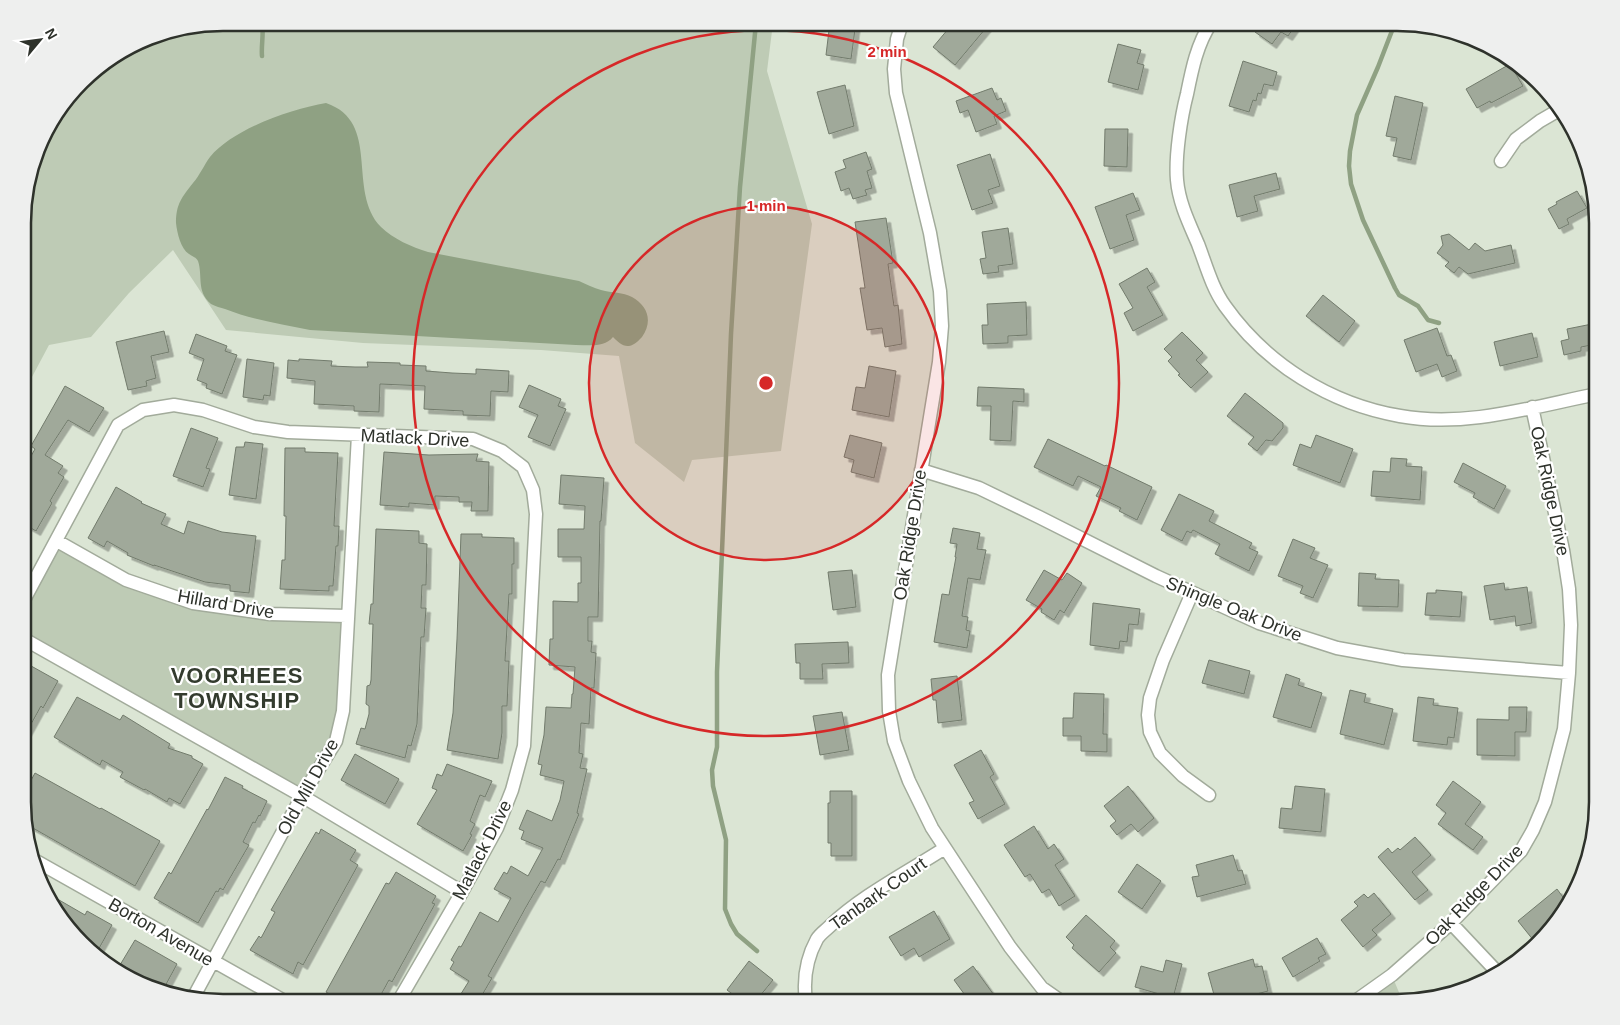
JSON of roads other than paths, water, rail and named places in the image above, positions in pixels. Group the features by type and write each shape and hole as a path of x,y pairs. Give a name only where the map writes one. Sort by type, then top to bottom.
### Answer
{"street":[{"name":"Oak Ridge Drive","path":"899,31 895,59 896,93 930,233 940,291 942,326 939,362 888,675 889,711 894,741 908,781 932,828 1010,947 1042,988 1051,994"},
{"path":"1207,31 1195,57 1184,106 1177,179 1182,204 1215,288 1225,306 1262,349 1284,367 1328,394 1399,416 1431,420 1457,420 1494,416 1589,396"},
{"path":"1501,161 1516,139 1553,113"},
{"name":"Matlack Drive","path":"31,587 118,425 143,410 174,405 203,410 254,427 288,432 472,439 502,451 523,467 533,490 536,514 524,746 512,790 497,828 403,994"},
{"name":"Oak Ridge Drive","path":"1365,994 1392,975 1451,923 1521,851 1533,830 1545,802 1564,729 1571,625 1569,589 1563,550 1532,407"},
{"name":"Old Mill Drive","path":"197,992 214,963 302,796 336,741 343,711 358,435"},
{"name":"Shingle Oak Drive","path":"921,470 979,488 1156,576 1260,623 1337,648 1403,660 1569,673"},
{"name":"Hillard Drive","path":"57,541 126,580 193,602 270,614 347,616"},
{"path":"1192,593 1163,660 1150,698 1148,715 1150,732 1160,753 1184,776 1209,795"},
{"path":"31,643 302,796 462,892"},
{"name":"Tanbark Court","path":"805,994 807,962 818,938 836,920 857,904 945,848"},
{"name":"Borton Avenue","path":"41,864 271,994"},
{"path":"1451,923 1493,967"}],"waterway":[{"path":"262,56 263,31"},
{"path":"755,31 740,187 731,334 717,672 717,747 712,770 713,786 726,840 725,909 737,934 757,951"},
{"path":"1392,31 1357,115 1350,151 1351,184 1363,220 1399,295 1418,306 1428,320 1439,323"}],"district":[{"name":"VOORHEES TOWNSHIP","path":"237,688"}]}
